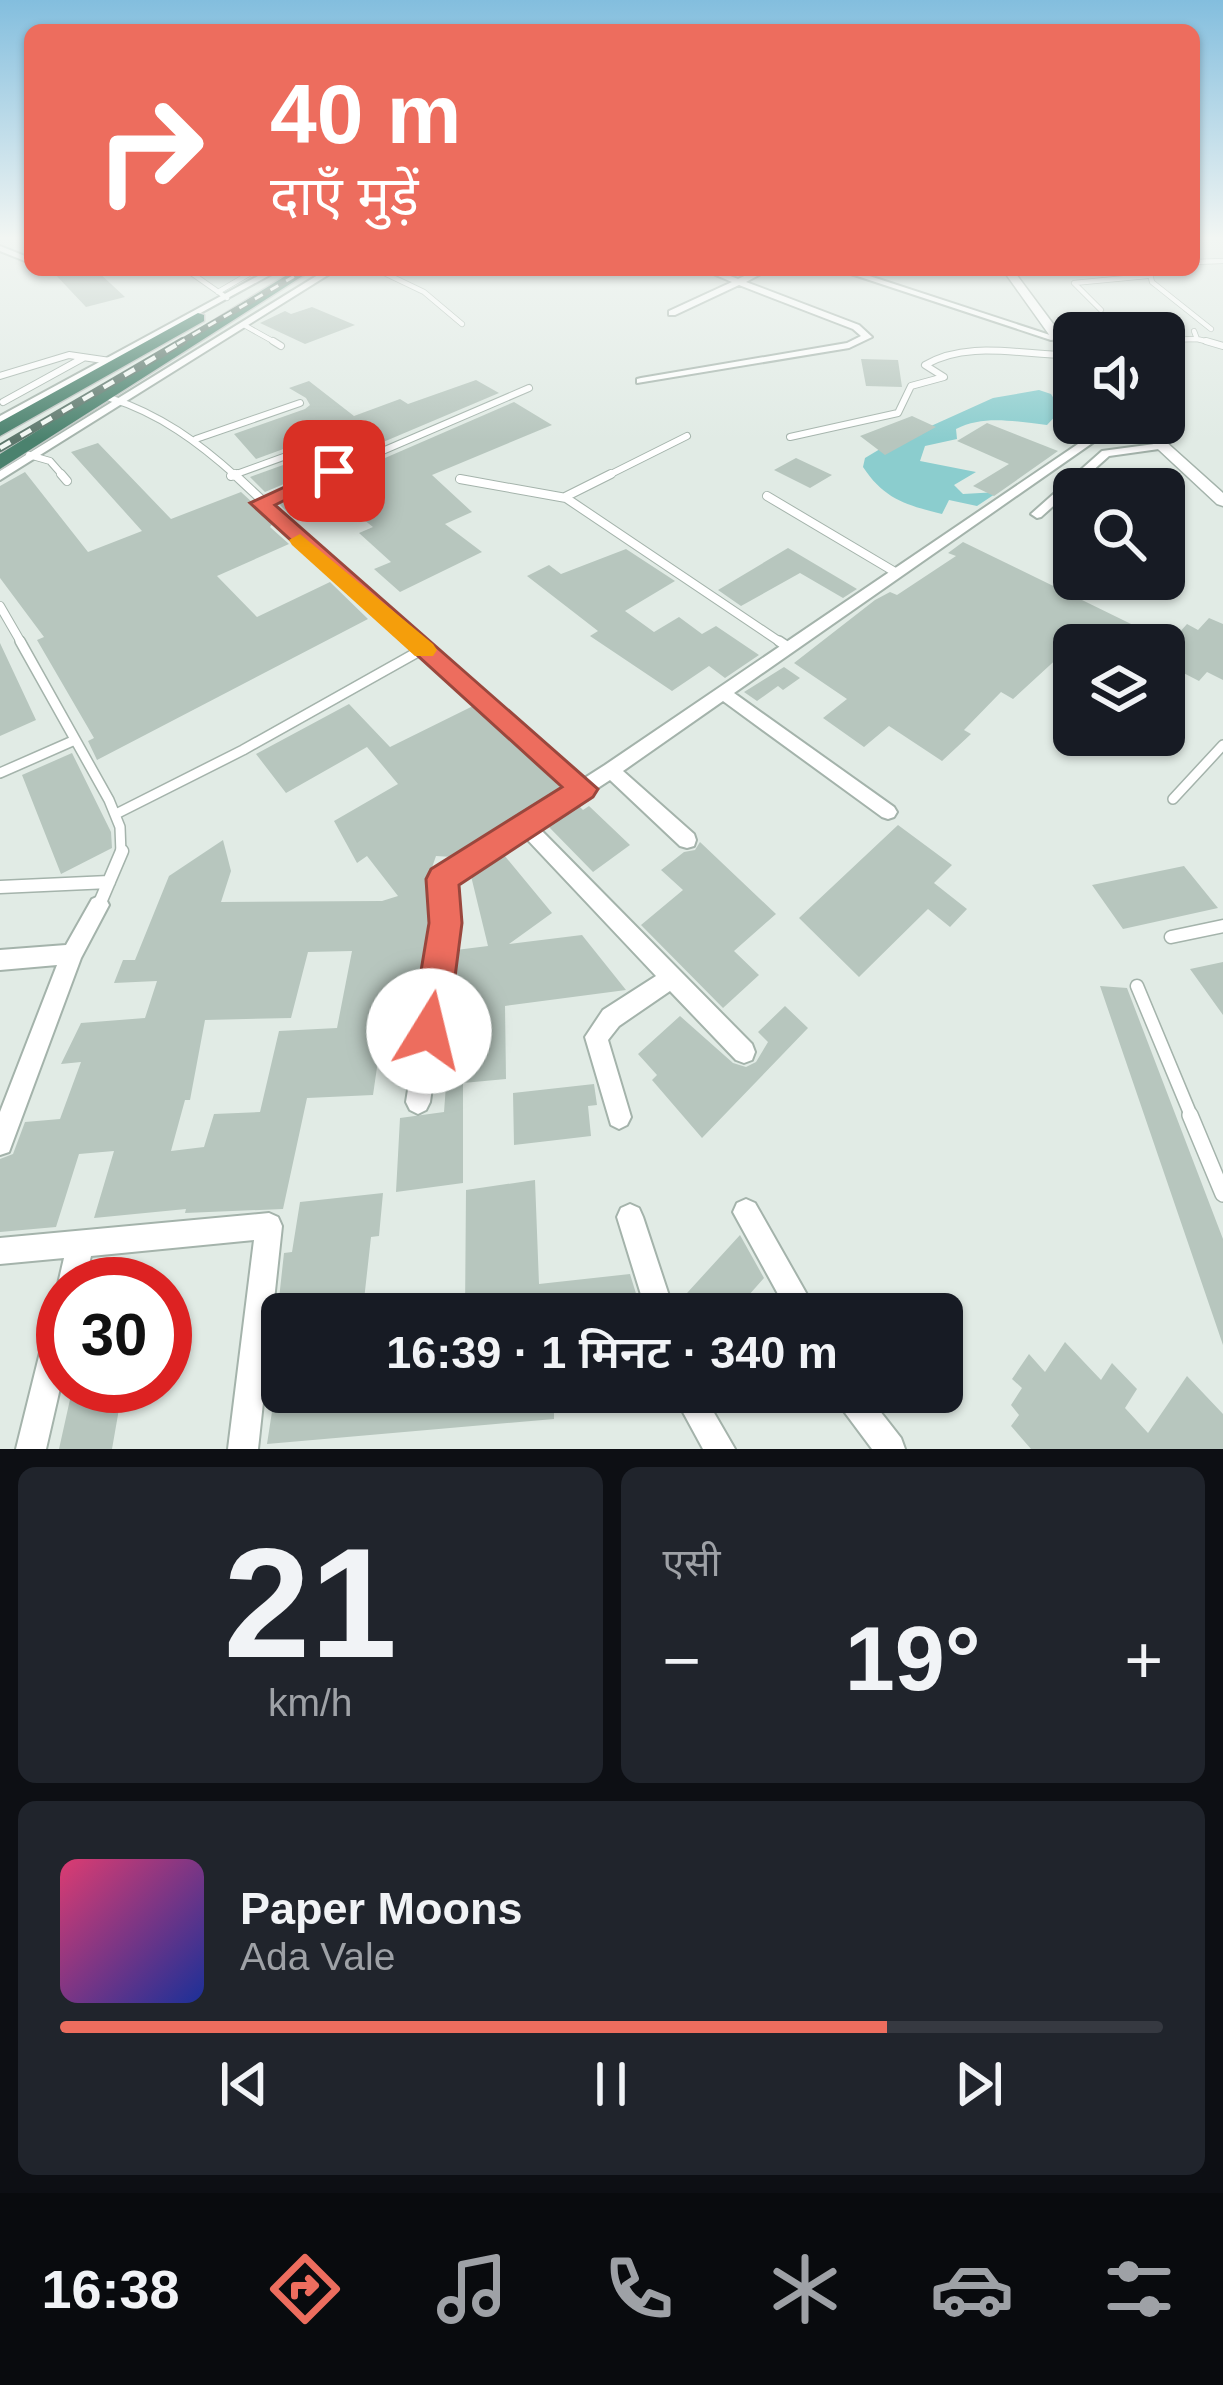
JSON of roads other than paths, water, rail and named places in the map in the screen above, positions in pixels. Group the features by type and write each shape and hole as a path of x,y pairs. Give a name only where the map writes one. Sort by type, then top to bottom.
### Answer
{"highway":[{"path":"0,430 208,306"},
{"path":"0,464 26,454 118,399 253,306"}],"street":[{"path":"0,420 204,306"},
{"path":"118,399 275,306"},
{"path":"672,313 686,306"},
{"path":"641,381 868,337 800,306"},
{"path":"946,306 1053,343"},
{"path":"1033,306 1053,335"},
{"path":"418,1102 445,923 442,879 724,694 1085,444"},
{"path":"1037,514 1106,453 1162,446 1223,501"},
{"path":"0,476 26,454"},
{"path":"724,694 888,812"},
{"path":"611,770 687,840"},
{"path":"527,826 744,1052"},
{"path":"0,1143 72,954 99,905"},
{"path":"0,960 72,954"},
{"path":"619,1117 596,1037 611,1018 671,978"},
{"path":"746,1212 791,1293"},
{"path":"630,1216 654,1293"},
{"path":"0,1251 268,1226 243,1449"},
{"path":"77,1257 80,1244"},
{"path":"31,1449 40,1413"},
{"path":"699,1413 720,1449"},
{"path":"863,1413 890,1449"}],"lane":[{"path":"440,306 462,324"},
{"path":"1097,306 1101,310"},
{"path":"1185,306 1211,328 1223,331"},
{"path":"244,325 281,346"},
{"path":"1195,337 1211,328"},
{"path":"1185,337 1223,346"},
{"path":"790,436 898,413 911,386 944,376 925,365 949,352 1053,345"},
{"path":"14,413 2,400 85,357"},
{"path":"0,376 52,358 110,361"},
{"path":"261,503 529,388"},
{"path":"118,399 196,440 583,789"},
{"path":"196,440 300,403"},
{"path":"231,476 366,427"},
{"path":"565,497 687,436"},
{"path":"26,454 50,461 67,481"},
{"path":"460,479 565,497 788,647"},
{"path":"767,496 895,572"},
{"path":"0,606 116,814 123,844 99,905"},
{"path":"116,814 243,750 423,649"},
{"path":"0,773 75,740"},
{"path":"1173,799 1223,745"},
{"path":"0,887 109,882"},
{"path":"1171,937 1223,926"},
{"path":"1137,986 1223,1194"}],"water":[{"path":"1039,390 1051,394 1053,419 1047,425 1001,420 956,429 957,439 925,446 920,461 976,472 954,485 963,494 998,492 977,506 949,500 942,514 917,507 888,494 863,467 865,458 880,449 993,398"}],"railway":[{"path":"177,344 243,306"},
{"path":"0,448 183,341"}]}
